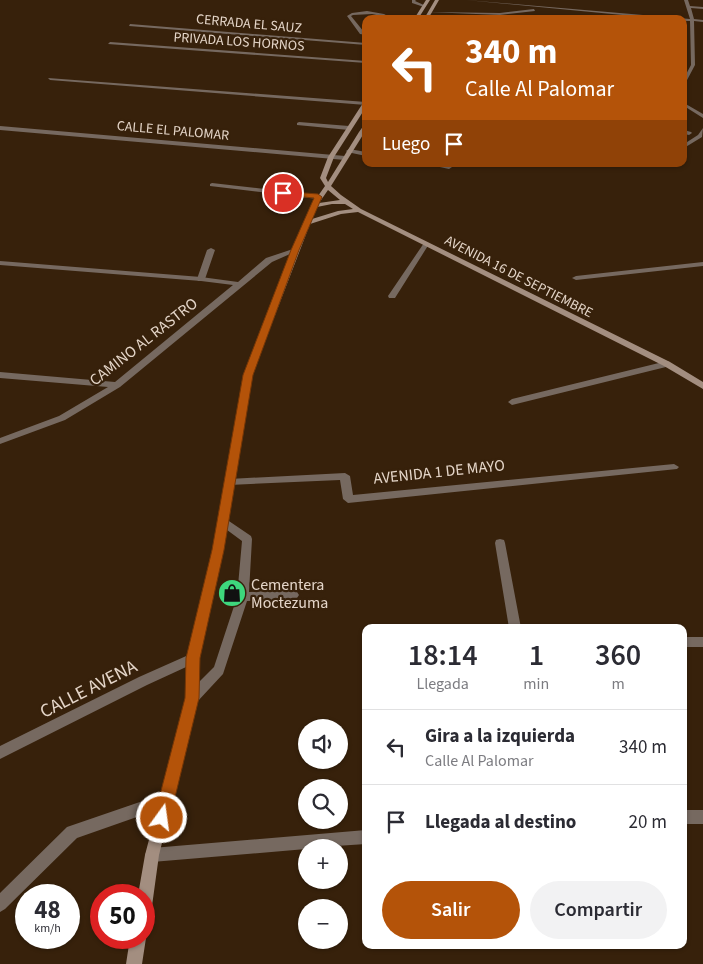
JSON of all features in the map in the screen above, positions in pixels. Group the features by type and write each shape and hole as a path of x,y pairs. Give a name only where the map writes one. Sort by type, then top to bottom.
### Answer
{"main road":[{"path":"418,15 428,0"},
{"path":"428,15 437,0"},
{"path":"327,186 323,178 331,156 362,110"},
{"path":"147,884 152,855 192,698 193,658 223,521 248,375 295,250 316,201 334,179 344,158 362,132"},
{"name":"AVENIDA 16 DE SEPTIEMBRE","path":"327,186 359,210 667,364 703,386"},
{"path":"316,201 347,202"},
{"path":"308,223 340,212 359,210"},
{"path":"134,964 136,949"}],"street":[{"path":"414,0 413,2 424,6"},
{"path":"468,0 648,15"},
{"path":"686,0 692,19 693,65 687,76"},
{"path":"689,7 703,8"},
{"path":"430,12 500,14 534,10"},
{"path":"604,11 604,15"},
{"path":"362,33 350,16 352,14 373,13 383,15"},
{"path":"687,19 703,21"},
{"name":"CERRADA EL SAUZ","path":"130,25 362,44"},
{"name":"PRIVADA LOS HORNOS","path":"110,43 362,62"},
{"path":"50,79 362,104"},
{"path":"687,106 703,116"},
{"path":"299,124 349,128"},
{"name":"CALLE EL PALOMAR","path":"0,128 344,158"},
{"path":"687,144 700,136 703,130"},
{"path":"349,151 362,153"},
{"path":"212,185 316,201"},
{"path":"392,296 426,244"},
{"path":"201,279 211,250"},
{"name":"CAMINO AL RASTRO","path":"0,441 62,418 117,385 269,260 295,250"},
{"path":"0,263 201,279 240,284"},
{"path":"576,278 703,264"},
{"path":"512,402 667,364"},
{"path":"0,375 117,385"},
{"name":"AVENIDA 1 DE MAYO","path":"229,482 345,476 348,499 674,467"},
{"path":"192,698 219,670 243,597 247,540 223,521"},
{"path":"500,542 514,624"},
{"path":"243,597 293,595"},
{"path":"687,642 703,642"},
{"name":"CALLE AVENA","path":"0,753 193,658"},
{"path":"0,904 72,832 166,800"},
{"path":"687,818 703,817"},
{"path":"152,855 362,837"}],"place":[{"name":"Cementera Moctezuma","path":"232,593"}],"route":[{"path":"162,818 192,698 193,658 218,550 248,375 295,250 318,197 283,193"}]}
